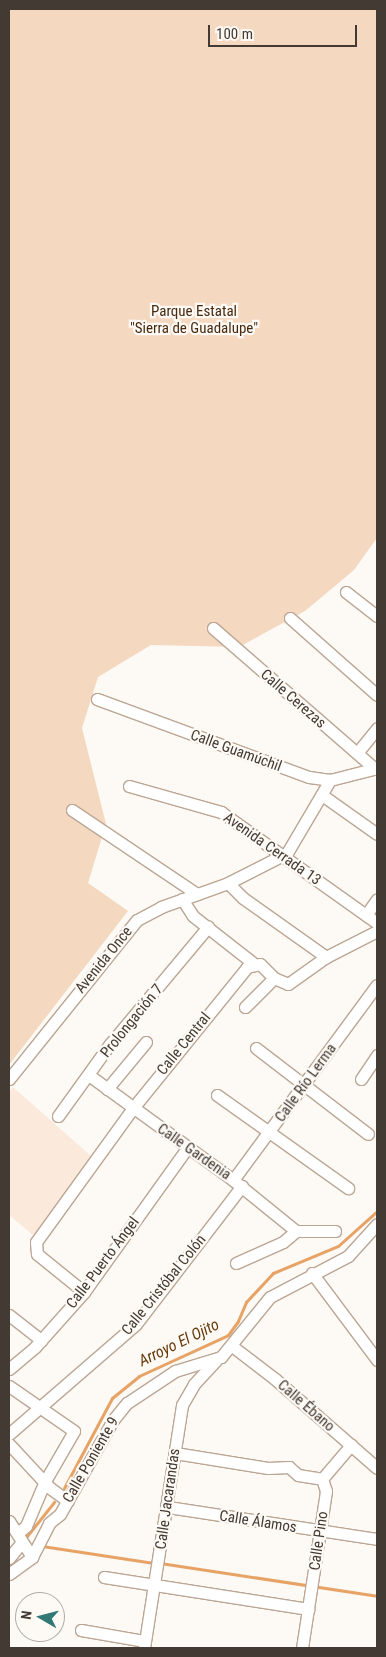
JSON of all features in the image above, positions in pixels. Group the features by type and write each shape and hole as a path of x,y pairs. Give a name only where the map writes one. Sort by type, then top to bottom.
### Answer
{"street":[{"path":"346,592 377,616"},
{"path":"290,618 377,695"},
{"name":"Calle Cerezas","path":"213,628 376,768"},
{"name":"Calle Guamúchil","path":"97,700 297,773 330,780 376,768"},
{"path":"357,753 377,728"},
{"path":"284,855 330,780"},
{"name":"Avenida Cerrada 13","path":"129,786 213,809 284,855 377,923"},
{"path":"322,795 377,834"},
{"path":"72,810 197,894"},
{"name":"Avenida Once","path":"9,1079 130,926 147,913 228,883 284,855"},
{"path":"228,883 243,898 326,958"},
{"path":"182,899 193,916 253,964 260,964 274,978 288,984 326,958 377,931"},
{"path":"366,915 377,899"},
{"name":"Prolongación 7","path":"58,1116 90,1076 110,1044 208,927"},
{"name":"Calle Central","path":"84,1292 37,1254 34,1248 133,1108 253,964"},
{"path":"245,1007 274,978"},
{"name":"Calle Río Lerma","path":"238,1183 271,1132 377,985"},
{"path":"107,1089 146,1042"},
{"path":"256,1048 368,1134"},
{"path":"361,1078 377,1055"},
{"name":"Calle Gardenia","path":"90,1076 187,1148 238,1183 296,1231"},
{"path":"216,1095 348,1188"},
{"name":"Calle Puerto Ángel","path":"9,1369 41,1340 84,1292 187,1148"},
{"name":"Calle Cristóbal Colón","path":"9,1434 136,1324 238,1183"},
{"name":"Calle Poniente 9","path":"9,1574 32,1557 49,1523 68,1501 113,1420 127,1403 174,1371 216,1360 232,1346 270,1297 312,1273 348,1256 377,1224"},
{"path":"236,1263 283,1242 296,1231 335,1231"},
{"path":"312,1273 377,1360"},
{"path":"9,1316 41,1340"},
{"name":"Calle Ébano","path":"232,1346 377,1468"},
{"name":"Calle Jacarandas","path":"145,1645 184,1398 216,1360"},
{"path":"9,1386 39,1409 74,1431 45,1480 26,1526 9,1558"},
{"path":"9,1444 68,1501"},
{"path":"175,1453 268,1468 287,1467 298,1475 322,1479 351,1445"},
{"name":"Calle Pino","path":"302,1648 326,1489 322,1479"},
{"name":"Calle Álamos","path":"168,1507 320,1532 377,1539"},
{"path":"9,1521 32,1557"},
{"path":"104,1577 309,1609"},
{"path":"81,1630 145,1645"}],"shaded area":[{"path":"13,1087 91,1156 34,1236 9,1215 9,1092"}],"green space":[{"name":"Parque Estatal \"Sierra de Guadalupe\"","path":"9,9 377,9 377,538 354,570 305,611 239,647 151,645 98,677 82,728 106,824 88,883 128,911 9,1065"}],"waterway":[{"name":"Arroyo El Ojito","path":"64,1488 112,1398 139,1376 228,1335 238,1321 246,1302 273,1273 338,1246 377,1211"},
{"name":"Arroyo El Ojito","path":"23,1541 54,1502"},
{"name":"Arroyo El Ojito","path":"42,1546 154,1563"},
{"name":"Arroyo El Ojito","path":"160,1563 377,1596"}]}
